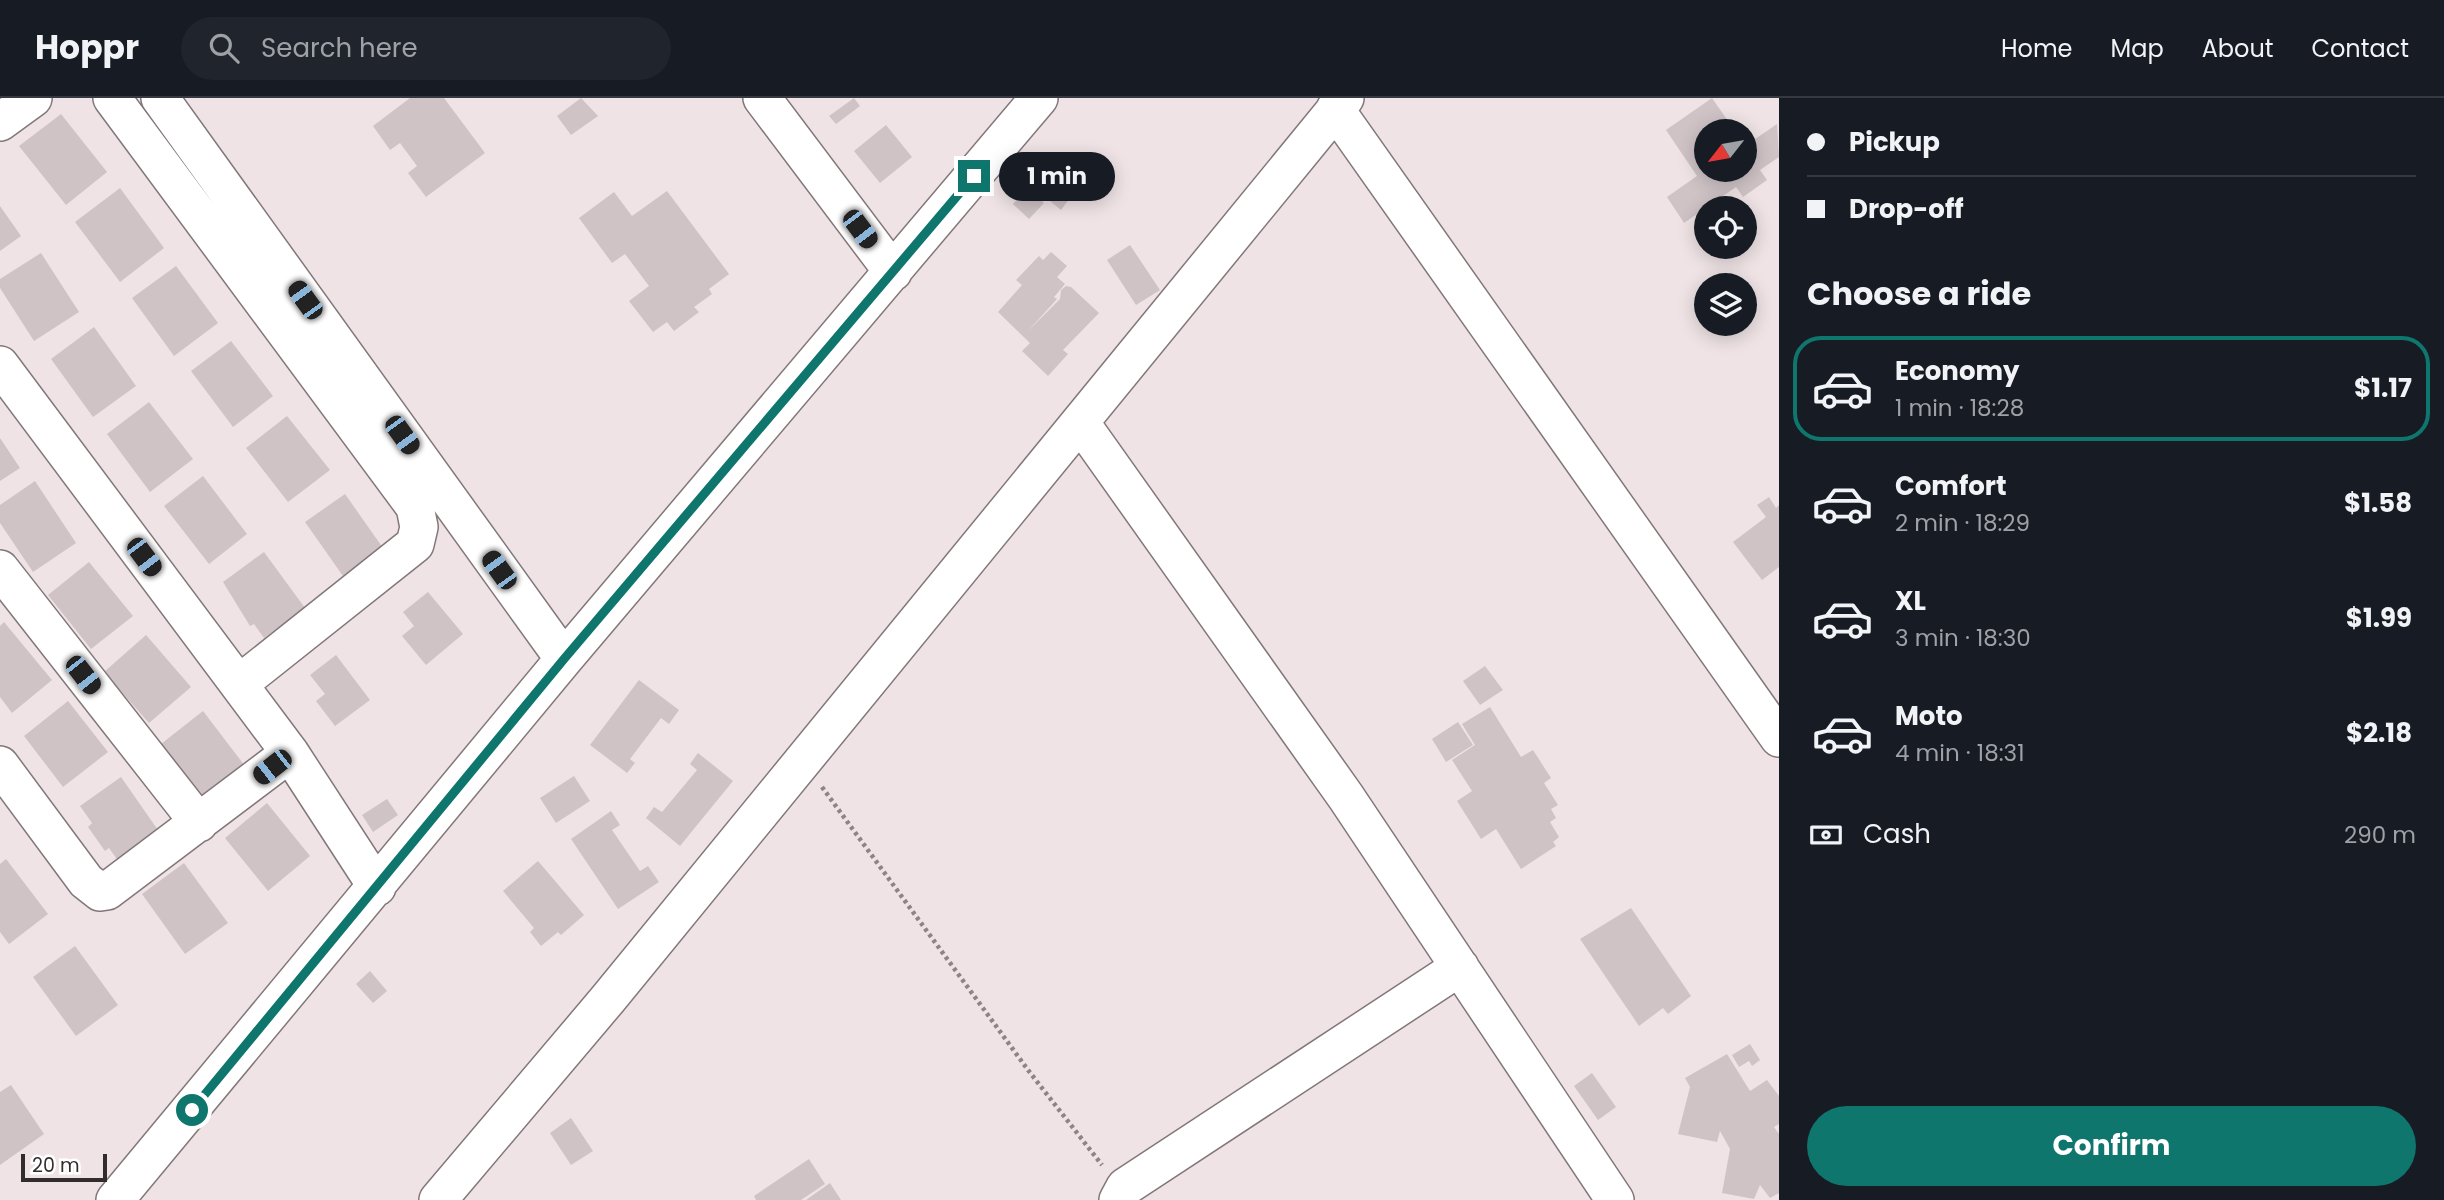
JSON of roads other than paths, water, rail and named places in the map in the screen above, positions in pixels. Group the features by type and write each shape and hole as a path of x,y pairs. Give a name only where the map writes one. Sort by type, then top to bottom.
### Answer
{"street":[{"path":"0,122 33,98"},
{"path":"112,98 415,507 419,527 415,544 239,684"},
{"path":"160,98 564,659"},
{"path":"762,98 893,272"},
{"path":"116,1200 564,659 1039,98"},
{"path":"439,1200 803,761 1340,103 1779,738"},
{"path":"0,365 290,753 377,887"},
{"path":"1080,422 1346,797 1615,1200"},
{"path":"0,569 199,823"},
{"path":"0,765 86,881 100,892 107,891 290,753"},
{"path":"1122,1194 1460,967"}]}
